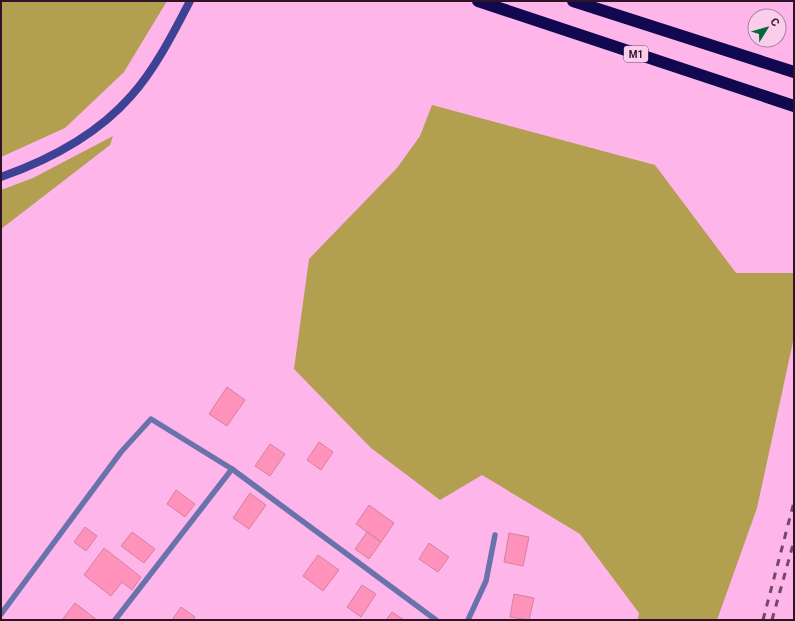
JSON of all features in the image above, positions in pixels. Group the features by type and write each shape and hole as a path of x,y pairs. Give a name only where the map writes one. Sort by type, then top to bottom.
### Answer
{"highway":[{"name":"М1","path":"478,1 794,106"},
{"path":"573,1 794,72"}],"main road":[{"path":"1,177 32,166 91,134 132,96 166,46 190,1"}],"lane":[{"path":"1,614 120,452 151,419 232,469 436,620"},
{"path":"124,620 117,618 232,469"},
{"path":"468,620 486,581 495,535"}],"shaded area":[{"path":"1,1 167,1 124,72 65,128 1,157"},
{"path":"432,105 655,165 736,273 794,273 794,337 757,508 717,620 638,620 639,613 580,534 482,475 440,500 371,448 294,369 309,259 397,168 420,136"},
{"path":"113,136 110,145 1,229 1,190 33,178"}],"building":[{"path":"227,387 245,400 227,426 209,414"},
{"path":"319,442 333,452 321,470 307,460"},
{"path":"270,444 285,454 270,476 255,466"},
{"path":"176,490 195,504 185,517 167,504"},
{"path":"250,493 266,505 249,529 233,518"},
{"path":"369,505 394,523 381,542 356,524"},
{"path":"85,527 97,536 86,551 74,542"},
{"path":"132,532 155,549 144,563 121,546"},
{"path":"367,532 381,542 369,559 355,549"},
{"path":"509,533 529,537 523,566 504,562"},
{"path":"429,543 449,557 438,572 419,559"},
{"path":"104,548 141,577 132,590 122,582 111,596 84,575"},
{"path":"318,555 339,570 323,591 303,576"},
{"path":"362,585 376,594 361,617 347,607"},
{"path":"514,594 534,598 529,620 510,617"},
{"path":"75,603 97,620 62,620"},
{"path":"181,607 195,617 193,620 172,620"},
{"path":"392,612 404,620 386,620"}],"railway":[{"path":"763,620 794,502"},
{"path":"772,620 794,541"}]}
